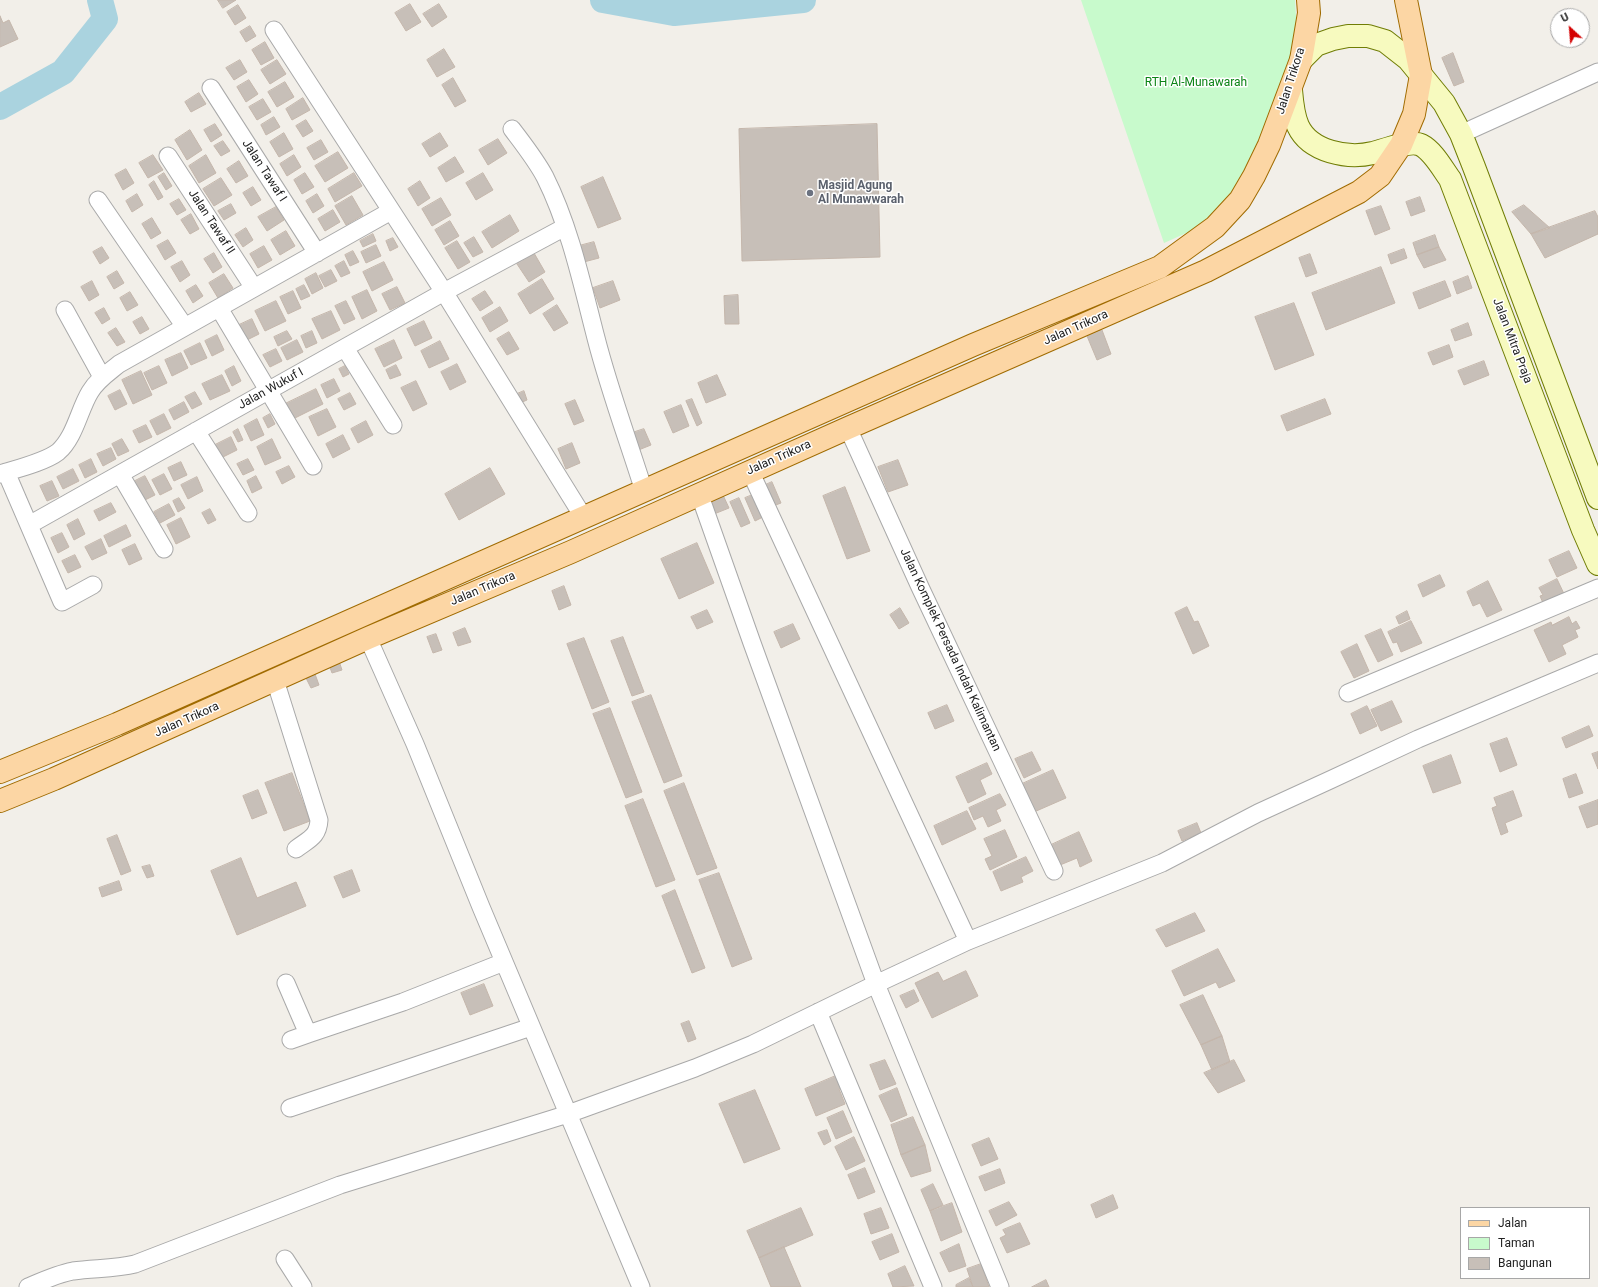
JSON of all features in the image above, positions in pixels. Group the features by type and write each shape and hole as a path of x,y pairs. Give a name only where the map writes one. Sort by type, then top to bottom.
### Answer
{"main road":[{"name":"Jalan Trikora","path":"0,772 117,724 972,345 1160,267 1215,227 1240,200 1254,176 1269,145 1291,90 1301,60 1308,13 1308,0"},
{"name":"Jalan Trikora","path":"0,801 54,779 427,612 571,552 699,493 1206,271 1359,192 1380,176 1401,145 1414,114 1421,75 1406,0"},
{"path":"972,345 981,369"},
{"path":"417,592 427,612"}],"street":[{"path":"274,30 444,292 584,518"},
{"path":"1301,60 1316,45 1348,36 1368,36 1385,41 1396,48 1408,59 1421,75"},
{"path":"1461,134 1598,72"},
{"name":"Jalan Mitra Praja","path":"1421,75 1444,103 1461,134 1598,498"},
{"name":"Jalan Tawaf I","path":"211,88 318,253"},
{"path":"1291,90 1293,111 1298,126 1308,140 1319,146 1335,153 1351,154 1371,153 1401,145"},
{"path":"512,129 536,161 545,177 565,227 606,372 644,491"},
{"name":"Jalan Mitra Praja","path":"1401,145 1419,144 1429,151 1450,179 1583,530 1598,564"},
{"name":"Jalan Tawaf II","path":"168,156 254,288"},
{"path":"98,200 185,328"},
{"path":"93,585 62,602 29,525 3,473 48,458 59,451 73,430 89,392 98,380 119,364 391,211"},
{"name":"Jalan Wukuf I","path":"29,525 444,292 565,227"},
{"path":"219,308 313,466"},
{"path":"65,310 102,377"},
{"path":"345,348 393,425"},
{"name":"Jalan Komplek Persada Indah Kalimantan","path":"848,428 1054,871"},
{"path":"196,431 248,513"},
{"path":"750,471 968,942"},
{"path":"120,474 164,549"},
{"path":"699,493 876,984 1000,1287"},
{"path":"1348,693 1598,588"},
{"path":"368,638 415,744 531,1027 641,1287"},
{"path":"28,1287 42,1280 71,1272 124,1267 135,1264 340,1185 568,1114 695,1068 739,1050 876,984 968,942 1162,863 1258,813 1426,736 1598,663"},
{"path":"275,680 319,820 318,830 313,836 296,849"},
{"path":"290,1040 403,1002 504,962"},
{"path":"286,983 308,1034"},
{"path":"818,1012 933,1287"},
{"path":"290,1108 531,1027"},
{"path":"285,1259 303,1287"}],"green space":[{"name":"RTH Al-Munawarah","path":"1081,0 1295,0 1298,49 1284,95 1255,148 1245,174 1220,207 1193,230 1164,243"}],"building":[{"path":"218,0 236,0 223,8"},
{"path":"410,4 421,22 406,31 395,13"},
{"path":"439,4 447,17 432,27 423,14"},
{"path":"238,5 246,18 235,25 227,12"},
{"path":"0,16 3,23 9,20 18,39 0,47"},
{"path":"250,26 256,36 246,42 240,32"},
{"path":"265,42 274,58 261,65 252,50"},
{"path":"444,49 455,67 437,77 427,60"},
{"path":"1453,53 1464,82 1454,86 1442,58"},
{"path":"240,60 247,72 234,80 226,68"},
{"path":"277,60 286,74 270,84 261,70"},
{"path":"453,78 466,101 455,107 442,85"},
{"path":"249,80 258,94 246,102 237,87"},
{"path":"285,82 294,97 277,107 268,92"},
{"path":"199,93 206,104 191,112 185,102"},
{"path":"303,98 310,110 292,120 286,109"},
{"path":"263,99 271,112 257,120 249,107"},
{"path":"274,117 280,127 266,135 261,125"},
{"path":"306,120 313,131 303,137 296,126"},
{"path":"215,124 222,135 211,142 204,130"},
{"name":"Masjid Agung Al Munawwarah","path":"877,124 880,257 742,261 739,129"},
{"path":"190,130 202,150 187,160 175,140"},
{"path":"284,133 293,149 279,157 270,142"},
{"path":"440,133 448,146 430,157 422,144"},
{"path":"498,139 507,153 488,165 479,150"},
{"path":"321,140 328,152 314,160 307,148"},
{"path":"223,141 230,151 221,156 214,146"},
{"path":"338,152 348,168 325,182 315,166"},
{"path":"153,155 163,170 148,178 139,163"},
{"path":"206,155 216,173 199,183 189,166"},
{"path":"294,155 301,167 287,176 280,164"},
{"path":"455,157 464,172 446,182 438,168"},
{"path":"239,161 248,176 236,183 227,169"},
{"path":"126,169 134,183 123,190 115,175"},
{"path":"164,173 172,186 166,190 158,177"},
{"path":"305,173 314,187 302,194 294,180"},
{"path":"354,173 362,186 335,202 328,189"},
{"path":"483,173 493,190 476,200 466,183"},
{"path":"603,177 621,219 598,228 581,187"},
{"path":"221,178 232,195 214,206 203,189"},
{"path":"154,181 163,197 158,200 149,185"},
{"path":"420,181 430,198 418,206 408,189"},
{"path":"253,187 261,200 251,206 243,193"},
{"path":"137,194 143,205 132,212 126,201"},
{"path":"317,194 324,206 313,213 306,201"},
{"path":"352,196 363,215 346,225 335,206"},
{"path":"1420,197 1425,211 1411,216 1406,202"},
{"path":"441,198 451,215 432,226 422,209"},
{"path":"179,199 186,210 177,215 170,204"},
{"path":"231,204 236,213 224,220 218,211"},
{"path":"1524,205 1550,228 1531,234 1512,212"},
{"path":"1381,206 1390,229 1375,235 1366,211"},
{"path":"276,207 284,220 267,231 258,217"},
{"path":"333,210 340,222 325,231 318,219"},
{"path":"1595,211 1598,217 1598,234 1545,258 1531,234"},
{"path":"191,214 199,229 190,234 181,220"},
{"path":"510,215 519,231 492,248 482,232"},
{"path":"152,218 161,233 151,239 142,224"},
{"path":"450,221 459,236 444,245 435,230"},
{"path":"246,228 253,240 243,247 235,235"},
{"path":"286,231 295,246 280,255 271,240"},
{"path":"373,234 376,241 363,247 360,241"},
{"path":"1435,235 1439,247 1417,255 1413,243"},
{"path":"474,237 483,252 473,257 464,243"},
{"path":"393,238 398,247 390,251 386,241"},
{"path":"168,240 176,253 165,260 157,246"},
{"path":"457,241 470,262 458,269 445,248"},
{"path":"594,242 599,258 580,263 575,247"},
{"path":"376,245 381,256 366,263 361,252"},
{"path":"264,246 272,260 258,268 250,254"},
{"path":"102,247 109,258 100,264 93,252"},
{"path":"1439,247 1446,260 1424,268 1417,255"},
{"path":"1404,249 1407,258 1391,264 1388,255"},
{"path":"353,251 359,262 350,266 345,255"},
{"path":"214,253 222,267 213,273 204,259"},
{"path":"534,253 545,272 529,282 517,264"},
{"path":"1310,254 1317,273 1306,277 1299,258"},
{"path":"182,261 190,275 180,282 171,267"},
{"path":"344,261 350,273 341,277 335,266"},
{"path":"384,262 393,280 372,291 363,272"},
{"path":"1381,267 1395,303 1326,330 1312,293"},
{"path":"331,270 337,281 325,287 319,276"},
{"path":"117,271 124,283 114,289 107,277"},
{"path":"316,273 323,288 312,294 305,279"},
{"path":"224,274 233,288 218,298 209,283"},
{"path":"1468,276 1472,288 1457,294 1453,282"},
{"path":"542,279 554,299 530,314 518,294"},
{"path":"92,281 99,295 89,301 81,287"},
{"path":"613,281 620,300 600,308 593,288"},
{"path":"1445,281 1451,296 1419,309 1413,293"},
{"path":"196,285 203,296 193,303 186,291"},
{"path":"304,285 310,296 301,300 296,289"},
{"path":"397,287 405,303 390,310 382,294"},
{"path":"367,290 377,311 362,319 352,297"},
{"path":"293,291 301,308 288,314 280,297"},
{"path":"485,291 493,303 480,311 472,299"},
{"path":"130,292 138,305 127,311 120,298"},
{"path":"738,295 739,324 725,324 724,296"},
{"path":"276,301 286,321 265,331 255,311"},
{"path":"346,301 355,319 344,324 335,306"},
{"path":"1294,303 1314,355 1275,370 1255,317"},
{"path":"557,305 568,323 554,331 543,314"},
{"path":"500,307 508,321 490,332 482,318"},
{"path":"104,308 110,319 102,324 95,313"},
{"path":"331,311 340,330 322,339 312,319"},
{"path":"142,317 149,329 140,334 133,322"},
{"path":"252,319 259,334 247,340 239,325"},
{"path":"424,321 432,338 415,346 407,329"},
{"path":"1468,323 1472,335 1455,341 1451,330"},
{"path":"116,328 125,342 117,346 108,333"},
{"path":"1102,330 1111,354 1097,360 1087,336"},
{"path":"287,331 292,339 278,346 274,337"},
{"path":"312,331 317,343 306,348 301,336"},
{"path":"509,332 519,349 507,355 497,339"},
{"path":"217,335 224,350 212,356 205,341"},
{"path":"297,340 303,352 287,360 281,348"},
{"path":"394,340 402,358 384,367 375,349"},
{"path":"440,341 449,359 429,368 421,351"},
{"path":"200,343 207,358 191,365 184,351"},
{"path":"1449,345 1453,357 1433,365 1428,353"},
{"path":"276,349 282,361 270,367 263,355"},
{"path":"181,353 188,368 172,376 165,360"},
{"path":"1484,361 1489,375 1464,385 1458,371"},
{"path":"457,364 466,382 450,390 441,372"},
{"path":"396,365 401,375 390,379 386,370"},
{"path":"159,366 167,383 152,390 144,373"},
{"path":"234,366 241,381 232,386 225,371"},
{"path":"345,366 349,374 343,377 339,369"},
{"path":"141,371 152,395 133,404 122,380"},
{"path":"222,375 230,391 210,400 202,384"},
{"path":"717,375 726,395 706,403 698,383"},
{"path":"334,379 340,391 327,398 321,385"},
{"path":"416,381 427,404 413,411 401,388"},
{"path":"316,389 323,404 293,419 285,404"},
{"path":"120,390 127,404 115,410 108,396"},
{"path":"524,391 527,400 520,403 517,394"},
{"path":"195,392 202,404 192,409 185,397"},
{"path":"350,393 356,404 344,410 338,399"},
{"path":"692,399 702,423 697,426 686,401"},
{"path":"1325,399 1331,414 1287,431 1281,416"},
{"path":"575,400 584,421 574,425 565,404"},
{"path":"184,402 189,412 174,420 169,410"},
{"path":"681,405 689,426 673,433 664,412"},
{"path":"327,409 336,427 318,436 309,417"},
{"path":"164,414 171,428 157,435 150,421"},
{"path":"270,414 275,424 268,428 263,418"},
{"path":"257,419 264,435 251,441 244,426"},
{"path":"366,421 373,435 358,443 351,429"},
{"path":"146,425 152,437 139,443 133,431"},
{"path":"238,429 243,440 238,442 233,432"},
{"path":"644,429 651,445 636,451 629,434"},
{"path":"343,435 350,449 333,458 326,444"},
{"path":"231,437 237,450 217,460 211,447"},
{"path":"122,439 129,451 118,456 112,444"},
{"path":"272,439 281,458 265,465 257,447"},
{"path":"572,443 580,463 566,469 558,449"},
{"path":"111,448 116,459 103,466 97,454"},
{"path":"91,459 97,472 85,478 79,465"},
{"path":"248,459 254,470 243,475 237,464"},
{"path":"898,460 908,485 888,492 878,467"},
{"path":"181,462 187,475 174,481 168,468"},
{"path":"289,466 295,477 282,484 276,472"},
{"path":"490,468 505,494 459,520 445,494"},
{"path":"73,469 79,481 63,489 57,477"},
{"path":"164,474 172,489 160,495 152,480"},
{"path":"145,476 155,495 141,502 131,483"},
{"path":"256,476 262,488 252,493 247,481"},
{"path":"197,477 203,491 188,499 181,485"},
{"path":"52,481 59,496 47,501 40,486"},
{"path":"772,482 781,503 768,508 759,488"},
{"path":"845,487 870,551 847,559 823,496"},
{"path":"755,494 765,516 755,521 745,498"},
{"path":"723,495 729,508 714,514 709,502"},
{"path":"179,498 185,508 178,512 173,501"},
{"path":"739,498 750,523 741,527 730,502"},
{"path":"111,503 116,512 99,521 94,511"},
{"path":"169,504 175,515 160,523 154,512"},
{"path":"210,509 216,520 208,524 202,513"},
{"path":"181,518 190,537 176,544 167,525"},
{"path":"78,519 85,534 74,540 67,525"},
{"path":"126,525 131,536 109,547 104,536"},
{"path":"62,533 69,547 58,553 51,538"},
{"path":"101,539 107,553 92,560 85,547"},
{"path":"697,543 714,583 679,599 661,559"},
{"path":"135,544 142,559 129,565 122,550"},
{"path":"1569,551 1577,568 1557,577 1549,560"},
{"path":"75,555 81,567 68,573 62,561"},
{"path":"1440,575 1445,586 1423,597 1418,585"},
{"path":"1557,579 1566,598 1543,603 1540,596 1543,595 1539,588"},
{"path":"1488,581 1502,610 1487,617 1480,603 1473,606 1467,592"},
{"path":"564,586 571,605 559,610 552,591"},
{"path":"1187,607 1194,622 1198,621 1209,646 1193,654 1175,613"},
{"path":"900,608 909,623 899,629 890,615"},
{"path":"707,610 713,622 697,629 691,617"},
{"path":"1407,611 1410,619 1399,624 1396,617"},
{"path":"1569,617 1572,624 1576,621 1580,628 1575,630 1578,637 1562,645 1566,654 1549,662 1534,630 1551,622 1552,625"},
{"path":"1411,621 1422,643 1401,652 1397,642 1393,643 1388,632"},
{"path":"793,624 800,639 781,648 774,632"},
{"path":"465,628 471,642 458,646 453,633"},
{"path":"1381,629 1393,655 1378,662 1365,636"},
{"path":"436,634 442,650 433,653 427,637"},
{"path":"623,637 644,692 632,696 611,641"},
{"path":"584,638 609,702 592,709 567,644"},
{"path":"1357,644 1369,671 1354,678 1341,652"},
{"path":"339,661 342,670 332,673 329,665"},
{"path":"315,674 319,685 311,688 306,678"},
{"path":"651,695 682,776 664,783 632,702"},
{"path":"1392,701 1402,722 1381,731 1371,710"},
{"path":"947,705 954,721 935,729 928,713"},
{"path":"1367,706 1377,726 1360,734 1351,714"},
{"path":"610,708 642,792 626,798 593,714"},
{"path":"1589,726 1593,736 1566,748 1562,738"},
{"path":"1507,738 1517,765 1500,772 1490,744"},
{"path":"1032,752 1041,770 1024,778 1015,759"},
{"path":"1598,752 1598,769 1592,754"},
{"path":"1451,755 1461,783 1433,793 1423,766"},
{"path":"987,763 992,774 980,780 986,794 968,803 956,777"},
{"path":"1053,770 1066,798 1034,812 1022,784"},
{"path":"292,773 310,821 284,831 265,783"},
{"path":"1576,774 1583,793 1569,798 1563,779"},
{"path":"684,783 717,868 697,875 664,791"},
{"path":"258,790 267,813 252,819 243,796"},
{"path":"1513,791 1522,816 1505,823 1508,832 1501,835 1492,808 1497,806 1494,798"},
{"path":"1000,794 1006,805 996,810 1001,821 988,827 983,816 974,820 969,808"},
{"path":"643,799 675,880 656,887 625,806"},
{"path":"1598,800 1598,824 1587,828 1579,807"},
{"path":"967,811 976,829 942,845 934,826"},
{"path":"1197,823 1201,833 1182,841 1178,831"},
{"path":"1005,830 1017,857 990,870 985,859 992,856 984,839"},
{"path":"1079,832 1092,861 1080,867 1077,858 1060,865 1051,845"},
{"path":"117,835 131,871 121,875 107,839"},
{"path":"1026,857 1033,871 1021,877 1023,882 1001,891 993,872"},
{"path":"241,858 257,898 296,882 306,906 237,935 211,871"},
{"path":"150,865 154,876 147,878 142,867"},
{"path":"352,870 360,891 343,898 334,877"},
{"path":"719,873 752,959 732,967 699,880"},
{"path":"119,881 122,890 102,897 99,888"},
{"path":"675,890 705,968 692,973 662,896"},
{"path":"1195,913 1205,931 1166,947 1156,930"},
{"path":"1218,949 1235,981 1219,988 1216,982 1184,996 1172,971"},
{"path":"966,971 978,996 932,1018 915,983 938,972 943,981"},
{"path":"484,984 493,1006 470,1015 461,993"},
{"path":"914,990 919,1001 906,1008 900,996"},
{"path":"1203,995 1222,1036 1201,1045 1180,1005"},
{"path":"689,1021 696,1039 688,1042 681,1024"},
{"path":"1222,1036 1230,1062 1212,1070 1201,1045"},
{"path":"885,1060 896,1084 880,1090 870,1065"},
{"path":"1234,1060 1245,1081 1218,1093 1204,1073"},
{"path":"838,1075 843,1087 839,1089 845,1104 816,1116 805,1089"},
{"path":"897,1088 907,1115 891,1122 879,1096"},
{"path":"755,1090 780,1149 744,1163 719,1104"},
{"path":"843,1111 852,1132 836,1139 827,1118"},
{"path":"913,1117 925,1145 901,1155 891,1125"},
{"path":"827,1130 831,1141 824,1145 818,1133"},
{"path":"854,1137 865,1161 846,1170 835,1147"},
{"path":"989,1138 998,1159 981,1166 972,1145"},
{"path":"925,1145 931,1171 911,1177 901,1155"},
{"path":"865,1168 875,1192 858,1199 848,1175"},
{"path":"1000,1169 1005,1183 985,1191 979,1177"},
{"path":"933,1184 943,1205 930,1211 921,1190"},
{"path":"1113,1195 1118,1208 1096,1218 1091,1205"},
{"path":"1009,1202 1017,1215 996,1226 989,1211"},
{"path":"952,1203 962,1232 941,1241 930,1211"},
{"path":"801,1208 813,1235 759,1258 747,1231"},
{"path":"881,1208 889,1228 871,1234 864,1214"},
{"path":"1020,1223 1030,1244 1007,1253 1000,1238 1006,1235 1003,1230"},
{"path":"892,1234 899,1252 880,1260 872,1242"},
{"path":"959,1244 966,1266 949,1272 940,1253"},
{"path":"784,1247 801,1287 771,1287 759,1258"},
{"path":"981,1264 989,1287 973,1287 967,1269"},
{"path":"905,1266 914,1286 893,1287 888,1274"},
{"path":"969,1278 973,1287 956,1287 956,1285"},
{"path":"1046,1280 1049,1287 1032,1287"}],"waterway":[{"path":"0,107 63,72 105,19 100,0"},
{"path":"603,0 674,13 803,0"}],"place":[{"name":"Masjid Agung Al Munawwarah","path":"810,193"}]}
